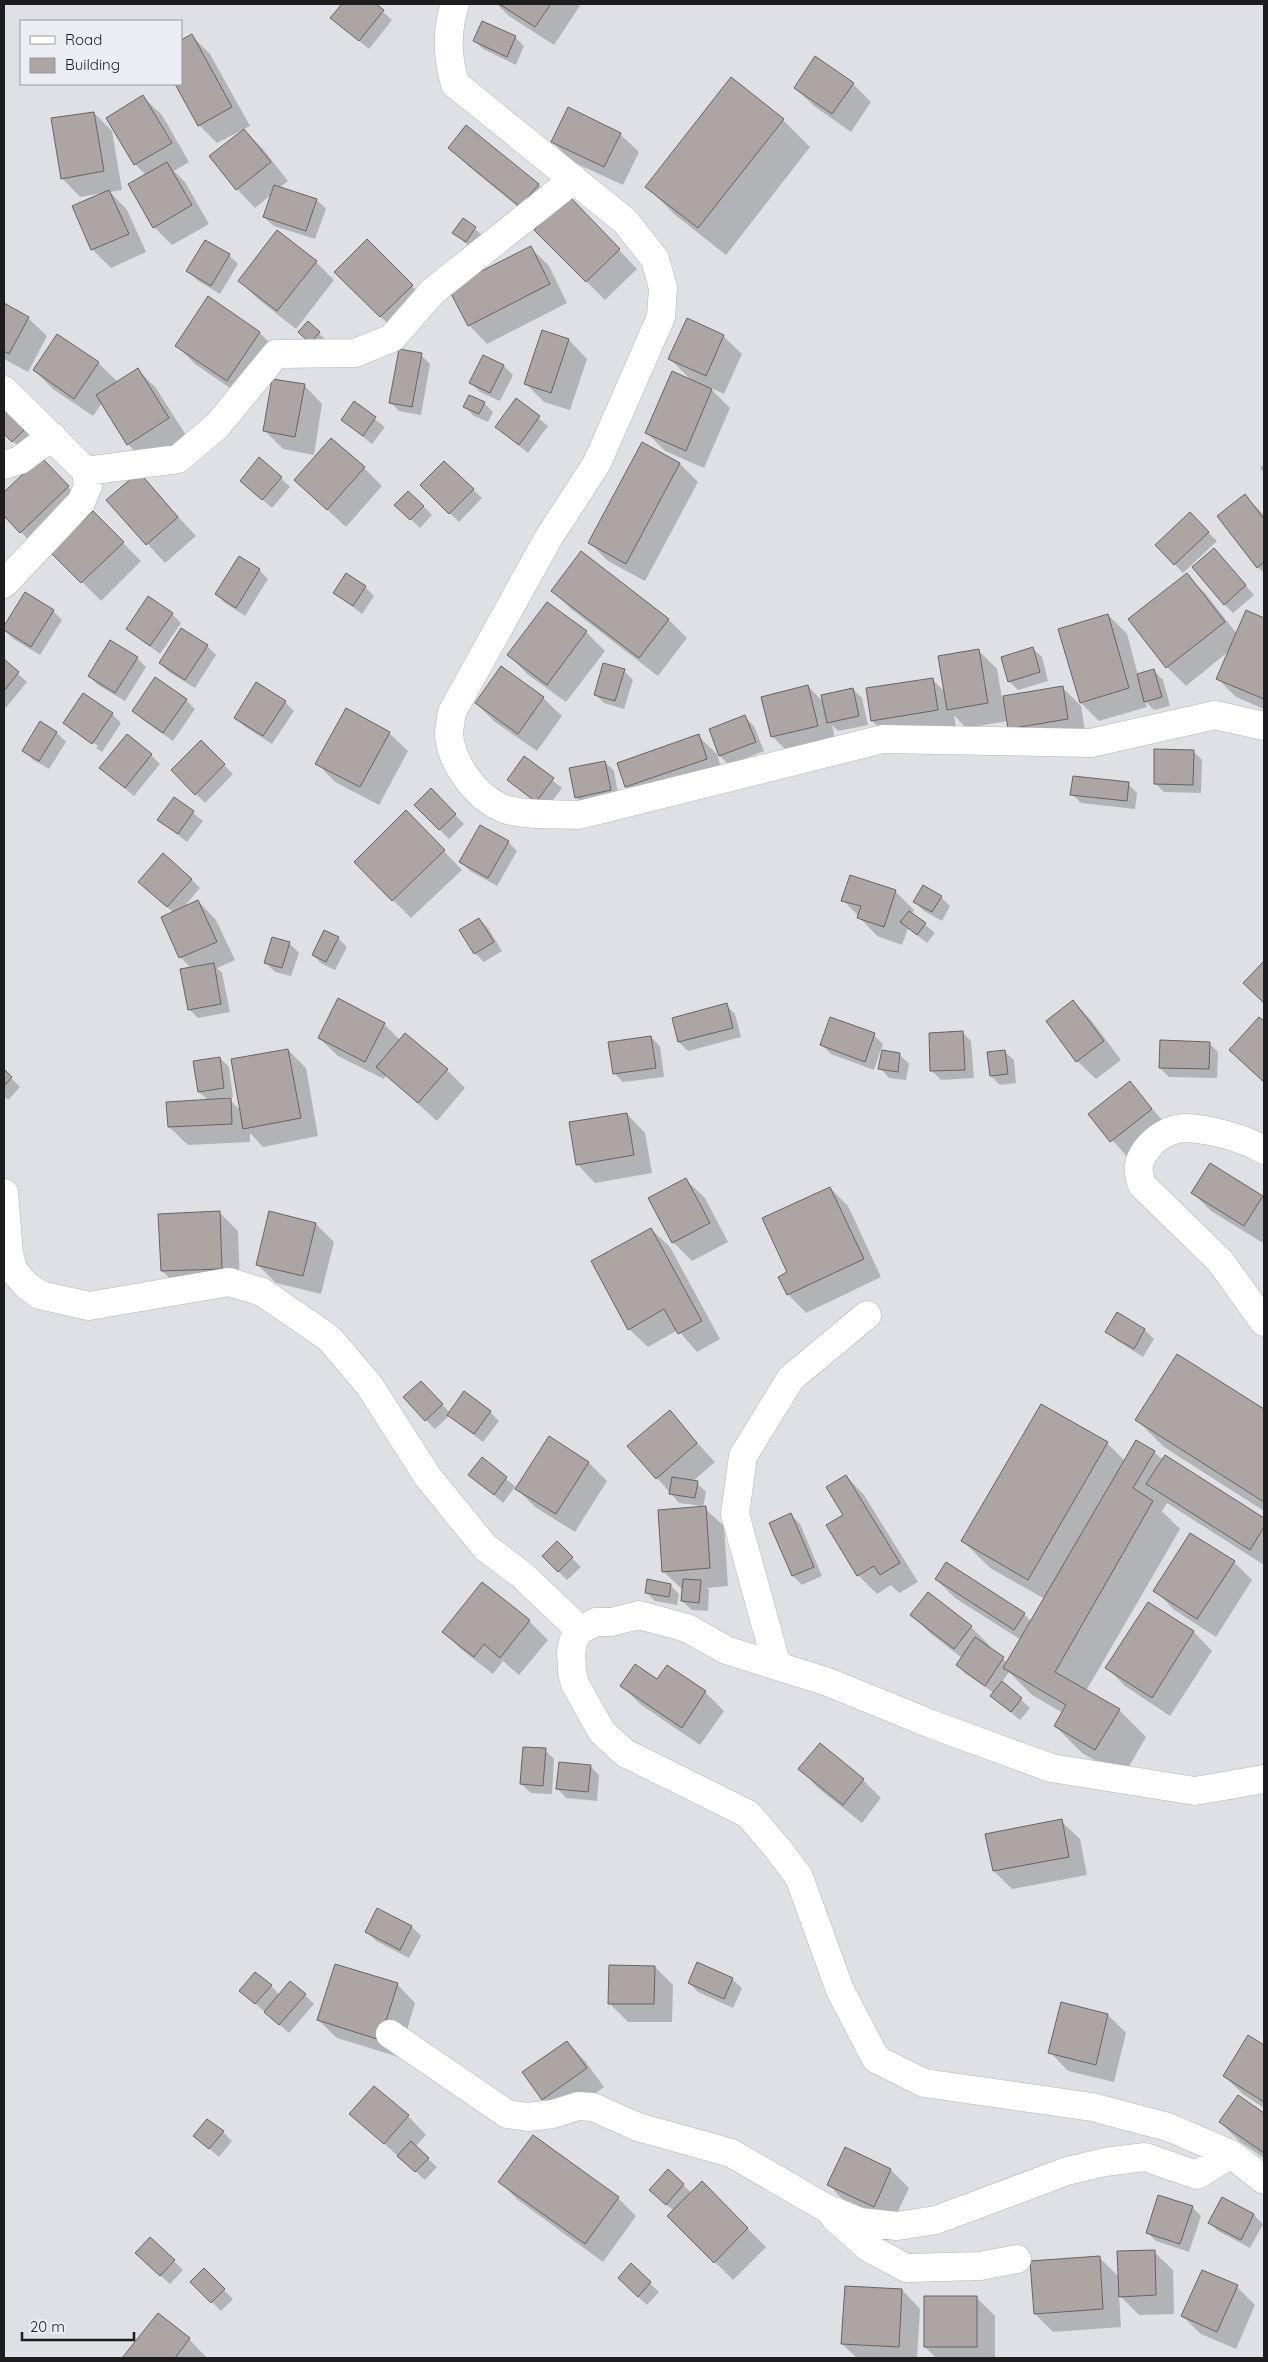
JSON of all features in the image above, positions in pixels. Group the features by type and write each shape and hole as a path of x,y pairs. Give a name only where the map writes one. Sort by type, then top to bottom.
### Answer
{"street":[{"path":"455,4 449,22 448,61 455,84 625,221 655,259 663,288 661,317 597,463 549,537 452,712 449,734 455,760 475,789 502,808 534,813 579,815 883,739 1091,743 1215,715 1264,726"},
{"path":"86,471 178,459 217,426 276,354 355,353 392,338 433,291 574,179"},
{"path":"4,390 86,471 88,486 81,502 4,584"},
{"path":"4,465 20,460 52,436"},
{"path":"1264,1150 1254,1145 1213,1133 1185,1128 1164,1134 1153,1141 1141,1156 1137,1171 1142,1185 1220,1261 1264,1322"},
{"path":"4,1192 9,1254 14,1270 26,1284 40,1295 90,1306 229,1282 262,1292 328,1338 369,1385 428,1477 485,1547 522,1575 580,1630"},
{"path":"776,1666 735,1514 743,1456 791,1378 867,1315"},
{"path":"1264,1779 1195,1790 1051,1768 931,1724 828,1682 726,1650 687,1628 639,1616 611,1622 596,1622 580,1630 574,1639 571,1652 572,1672 583,1702 602,1732 625,1753 691,1784 748,1814 778,1849 799,1877 840,1990 876,2058 924,2083 1092,2107 1168,2128 1231,2154 1264,2180"},
{"path":"390,2034 507,2114 528,2116 553,2114 578,2106 594,2107 638,2127 731,2153 824,2207 860,2222 897,2226 916,2225 936,2220 1066,2171 1145,2157 1198,2175 1231,2154"},
{"path":"824,2207 869,2248 906,2268 980,2266 1018,2259"}],"building":[{"path":"342,4 376,4 384,10 359,41 330,18"},
{"path":"499,4 551,4 535,27"},
{"path":"482,21 516,36 507,57 473,41"},
{"path":"192,34 232,107 198,126 176,85 182,85 182,39"},
{"path":"815,56 854,83 832,114 794,88"},
{"path":"731,77 784,119 698,228 645,187"},
{"path":"143,95 172,143 134,165 106,118"},
{"path":"568,107 621,133 604,167 551,142"},
{"path":"94,112 104,171 61,179 51,118"},
{"path":"466,125 539,184 520,207 448,148"},
{"path":"244,129 271,162 236,190 209,156"},
{"path":"167,162 192,205 153,228 128,184"},
{"path":"274,185 317,199 306,231 263,217"},
{"path":"109,190 129,234 91,250 72,206"},
{"path":"569,196 620,249 586,282 534,230"},
{"path":"463,218 476,227 466,242 452,233"},
{"path":"277,230 317,261 277,311 238,281"},
{"path":"367,239 413,285 380,317 334,272"},
{"path":"205,240 230,254 211,286 186,271"},
{"path":"531,246 550,284 468,326 448,288"},
{"path":"208,296 260,332 227,381 175,346"},
{"path":"4,303 29,317 9,354 4,351"},
{"path":"687,318 724,335 706,376 668,359"},
{"path":"308,321 320,332 310,343 298,332"},
{"path":"542,330 569,339 551,393 524,384"},
{"path":"57,334 99,362 74,399 33,370"},
{"path":"399,349 422,353 412,407 389,403"},
{"path":"483,355 504,365 490,393 469,383"},
{"path":"138,368 169,418 127,445 96,395"},
{"path":"672,371 712,389 686,451 645,433"},
{"path":"272,379 305,384 295,437 263,431"},
{"path":"469,395 485,402 479,414 463,407"},
{"path":"516,398 540,416 519,445 495,427"},
{"path":"354,401 376,417 363,436 341,420"},
{"path":"4,406 26,428 12,442 4,434"},
{"path":"331,438 365,467 327,510 294,480"},
{"path":"642,442 680,463 626,564 588,543"},
{"path":"41,457 69,486 20,533 4,516 4,492"},
{"path":"259,457 282,477 262,500 240,481"},
{"path":"444,461 474,489 449,514 420,485"},
{"path":"139,472 178,517 146,545 106,500"},
{"path":"408,491 424,506 410,520 394,505"},
{"path":"1245,494 1264,519 1264,562 1257,568 1217,516"},
{"path":"93,511 124,542 81,583 51,553"},
{"path":"1190,512 1209,532 1174,565 1155,545"},
{"path":"1214,548 1246,585 1224,605 1192,567"},
{"path":"581,551 669,619 639,658 551,591"},
{"path":"239,556 260,569 236,608 215,594"},
{"path":"346,573 366,586 353,606 333,593"},
{"path":"1187,573 1225,622 1166,668 1128,619"},
{"path":"25,592 54,610 31,647 4,630 4,626"},
{"path":"148,596 173,613 150,646 126,629"},
{"path":"547,602 587,631 547,685 507,655"},
{"path":"1246,610 1264,618 1264,699 1216,679"},
{"path":"1108,614 1129,688 1080,703 1058,629"},
{"path":"181,628 208,645 185,680 159,663"},
{"path":"110,640 138,657 115,693 88,676"},
{"path":"1033,647 1040,672 1008,682 1001,657"},
{"path":"979,649 988,703 947,710 938,656"},
{"path":"4,659 19,672 4,691"},
{"path":"603,663 625,669 615,701 594,695"},
{"path":"501,666 544,697 518,734 475,703"},
{"path":"1154,669 1162,697 1144,702 1137,674"},
{"path":"155,677 187,699 163,733 132,711"},
{"path":"933,678 938,710 871,721 866,688"},
{"path":"256,682 286,701 263,736 234,718"},
{"path":"808,685 818,726 771,737 761,697"},
{"path":"1063,686 1068,719 1008,729 1003,696"},
{"path":"853,688 859,716 827,723 821,695"},
{"path":"83,693 113,713 92,744 63,723"},
{"path":"346,708 390,732 360,787 315,764"},
{"path":"745,715 756,742 719,756 709,729"},
{"path":"40,721 57,732 39,761 22,751"},
{"path":"127,734 152,754 125,788 99,768"},
{"path":"699,734 707,759 625,787 617,763"},
{"path":"201,740 225,764 195,795 171,770"},
{"path":"1154,749 1194,750 1193,785 1154,784"},
{"path":"524,756 554,778 536,802 507,780"},
{"path":"605,761 611,790 575,798 569,768"},
{"path":"1073,776 1129,782 1127,801 1070,795"},
{"path":"431,788 456,814 439,830 414,805"},
{"path":"174,797 194,811 178,834 157,820"},
{"path":"406,810 445,850 392,901 354,862"},
{"path":"480,825 509,841 488,878 459,862"},
{"path":"163,853 192,879 167,907 138,882"},
{"path":"850,875 896,890 884,927 857,918 861,906 841,901"},
{"path":"923,885 942,896 932,912 913,902"},
{"path":"198,900 217,942 179,958 161,917"},
{"path":"909,911 926,923 917,935 900,922"},
{"path":"479,918 494,942 474,954 459,930"},
{"path":"324,930 339,937 326,962 312,955"},
{"path":"272,937 290,942 282,968 264,963"},
{"path":"1264,961 1264,1003 1243,983"},
{"path":"214,963 221,1004 188,1010 180,969"},
{"path":"338,998 385,1023 365,1062 318,1038"},
{"path":"1073,1000 1104,1041 1076,1062 1046,1021"},
{"path":"727,1003 733,1028 678,1042 672,1018"},
{"path":"830,1017 875,1033 865,1062 820,1045"},
{"path":"1259,1017 1264,1021 1264,1082 1229,1050"},
{"path":"963,1031 965,1070 930,1071 929,1033"},
{"path":"405,1033 448,1069 418,1103 376,1067"},
{"path":"651,1036 656,1068 613,1074 608,1042"},
{"path":"1160,1040 1210,1042 1209,1069 1159,1068"},
{"path":"288,1049 301,1118 243,1129 231,1059"},
{"path":"882,1050 900,1053 898,1072 878,1069"},
{"path":"1005,1050 1008,1074 990,1076 987,1052"},
{"path":"220,1057 224,1088 198,1092 193,1061"},
{"path":"4,1069 12,1077 4,1086"},
{"path":"1130,1081 1152,1109 1110,1142 1088,1114"},
{"path":"231,1098 232,1124 168,1127 166,1102"},
{"path":"627,1113 634,1155 576,1165 569,1122"},
{"path":"1210,1163 1263,1196 1244,1226 1191,1193"},
{"path":"686,1178 710,1223 672,1243 648,1198"},
{"path":"830,1187 864,1259 787,1295 778,1277 787,1272 762,1218"},
{"path":"220,1211 222,1269 161,1271 158,1214"},
{"path":"269,1211 316,1223 303,1276 256,1265"},
{"path":"651,1228 702,1321 678,1334 664,1309 628,1330 591,1261"},
{"path":"1117,1312 1145,1329 1134,1349 1105,1332"},
{"path":"1177,1354 1264,1409 1264,1502 1135,1420"},
{"path":"421,1381 443,1404 425,1421 403,1397"},
{"path":"464,1391 491,1411 474,1434 447,1415"},
{"path":"1041,1404 1108,1442 1028,1580 961,1541"},
{"path":"670,1410 697,1443 656,1479 627,1446"},
{"path":"549,1436 589,1462 556,1514 515,1489"},
{"path":"1136,1440 1155,1451 1133,1488 1153,1501 1055,1672 1120,1709 1095,1750 1054,1726 1066,1705 1003,1668"},
{"path":"1165,1455 1264,1518 1264,1527 1250,1550 1146,1484"},
{"path":"482,1457 507,1477 494,1495 468,1475"},
{"path":"846,1475 900,1563 880,1575 874,1566 857,1576 826,1525 843,1515 826,1487"},
{"path":"672,1477 698,1481 695,1498 669,1494"},
{"path":"706,1506 710,1568 662,1572 658,1510"},
{"path":"791,1513 814,1567 792,1576 769,1523"},
{"path":"1190,1533 1235,1561 1197,1619 1153,1591"},
{"path":"557,1541 573,1557 558,1572 542,1556"},
{"path":"946,1562 1025,1613 1014,1630 935,1579"},
{"path":"647,1579 671,1584 669,1597 645,1593"},
{"path":"683,1579 701,1580 699,1603 681,1601"},
{"path":"482,1582 530,1620 500,1658 484,1644 474,1657 442,1632"},
{"path":"928,1592 972,1626 954,1649 910,1615"},
{"path":"1148,1602 1194,1631 1152,1698 1105,1668"},
{"path":"975,1637 1004,1657 985,1686 956,1665"},
{"path":"635,1664 657,1679 667,1665 706,1691 682,1728 620,1686"},
{"path":"1002,1681 1022,1698 1011,1712 990,1696"},
{"path":"820,1743 864,1779 843,1805 798,1769"},
{"path":"523,1747 546,1748 543,1786 520,1784"},
{"path":"559,1762 591,1765 588,1792 556,1789"},
{"path":"1062,1819 1069,1857 993,1871 985,1834"},
{"path":"377,1908 412,1926 400,1950 365,1932"},
{"path":"697,1962 733,1978 724,1999 688,1983"},
{"path":"335,1964 398,1983 380,2040 317,2020"},
{"path":"609,1965 655,1966 654,2004 608,2004"},
{"path":"255,1972 272,1985 255,2004 239,1991"},
{"path":"290,1981 306,1994 279,2025 264,2012"},
{"path":"1061,2002 1108,2014 1096,2065 1048,2053"},
{"path":"1248,2035 1264,2045 1264,2102 1223,2076"},
{"path":"567,2041 587,2068 542,2100 522,2072"},
{"path":"374,2086 409,2115 384,2144 349,2114"},
{"path":"1238,2095 1264,2113 1264,2153 1219,2122"},
{"path":"207,2119 224,2131 209,2149 193,2136"},
{"path":"533,2135 619,2197 585,2244 498,2182"},
{"path":"411,2141 429,2158 415,2172 397,2156"},
{"path":"845,2147 891,2169 874,2207 827,2185"},
{"path":"668,2169 684,2184 666,2205 649,2190"},
{"path":"702,2181 748,2228 714,2263 667,2216"},
{"path":"1158,2195 1193,2206 1180,2244 1146,2233"},
{"path":"1222,2197 1254,2214 1241,2240 1208,2223"},
{"path":"150,2237 175,2260 160,2276 135,2253"},
{"path":"1155,2250 1156,2295 1119,2297 1117,2251"},
{"path":"1100,2256 1103,2309 1034,2314 1030,2261"},
{"path":"631,2263 651,2282 638,2297 618,2278"},
{"path":"204,2268 225,2289 211,2303 190,2282"},
{"path":"1202,2270 1238,2285 1217,2332 1181,2316"},
{"path":"845,2286 902,2289 899,2347 841,2344"},
{"path":"924,2296 977,2296 977,2347 924,2347"},
{"path":"158,2313 190,2338 175,2358 122,2358"}]}
